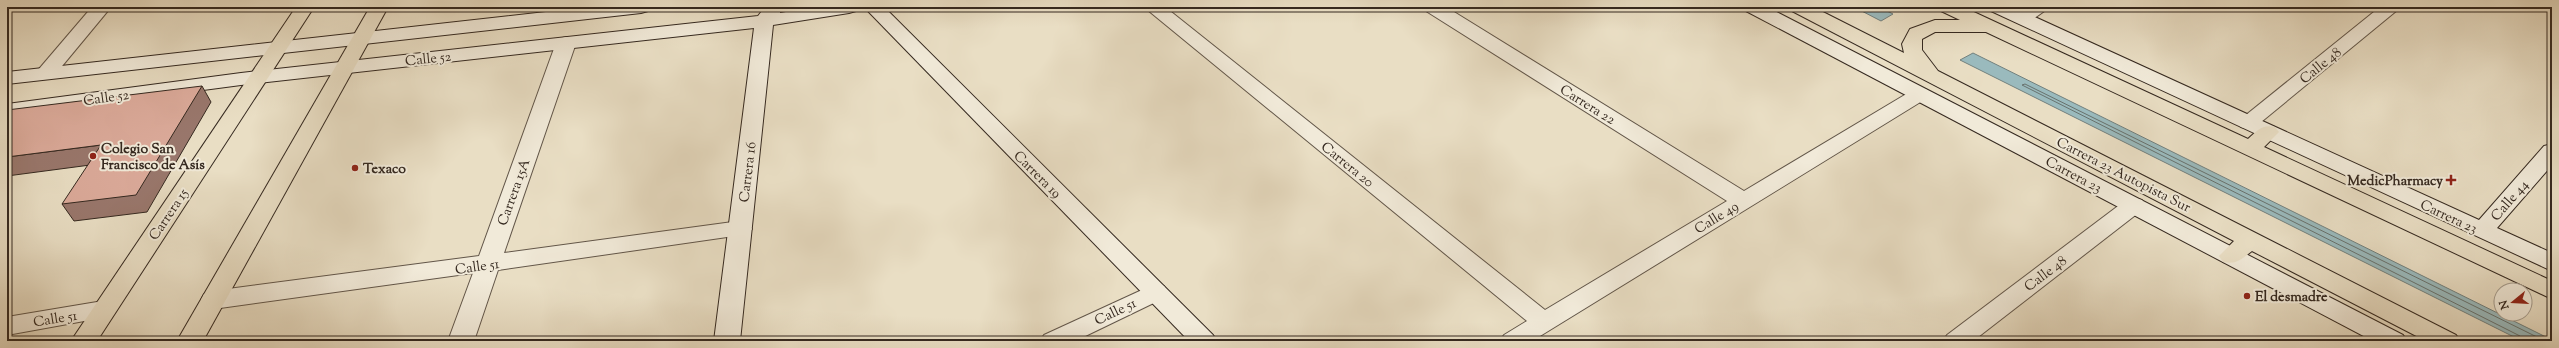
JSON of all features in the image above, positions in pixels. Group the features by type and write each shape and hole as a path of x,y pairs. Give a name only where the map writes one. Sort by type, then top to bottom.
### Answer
{"main road":[{"name":"Carrera 15","path":"84,341 103,310 260,77 305,7"},
{"path":"190,341 379,7"},
{"name":"Carrera 23 Autopista Sur","path":"1799,7 2447,341"},
{"path":"1948,7 2552,291"},
{"path":"1952,85 1927,68 1914,54 1911,42 1922,30 1934,26 1967,26 2018,41"},
{"path":"2250,149 2268,132"},
{"path":"2231,256 2251,239"}],"street":[{"path":"46,73 102,7"},
{"name":"Calle 52","path":"7,78 280,46 523,20 578,10 641,7"},
{"name":"Calle 52","path":"7,110 260,77 566,43 769,14 849,7"},
{"name":"Carrera 19","path":"873,7 1204,341"},
{"name":"Carrera 20","path":"1153,7 1544,322"},
{"name":"Carrera 22","path":"1433,7 1742,200"},
{"name":"Carrera 23","path":"1753,7 2394,341"},
{"name":"Carrera 23","path":"1998,7 2552,263"},
{"path":"2022,18 2041,7"},
{"name":"Calle 48","path":"2248,122 2392,7"},
{"name":"Carrera 16","path":"727,341 740,229 769,14"},
{"path":"512,49 523,20"},
{"name":"Carrera 15A","path":"461,341 566,43"},
{"name":"Calle 49","path":"1513,341 1742,200 1920,94"},
{"name":"Calle 44","path":"2482,231 2552,151"},
{"name":"Calle 48","path":"1956,341 2134,205"},
{"name":"Calle 51","path":"213,300 740,229"},
{"name":"Calle 51","path":"1053,341 1155,292"},
{"name":"Calle 51","path":"7,326 103,310"}],"water":[{"path":"1854,7 1879,7 1893,14 1881,21"},
{"path":"1973,53 2493,311 2493,322 2516,322 2552,341 2522,341 1960,60"}],"building":[{"name":"Colegio San Francisco de Asís","path":"202,86 136,195 62,204 101,145 7,157 7,110"}],"place":[{"name":"Colegio San Francisco de Asís","path":"93,156"},
{"name":"Texaco","path":"355,168"},
{"name":"MedicPharmacy","path":"2451,180"},
{"name":"El desmadre","path":"2247,296"}]}
